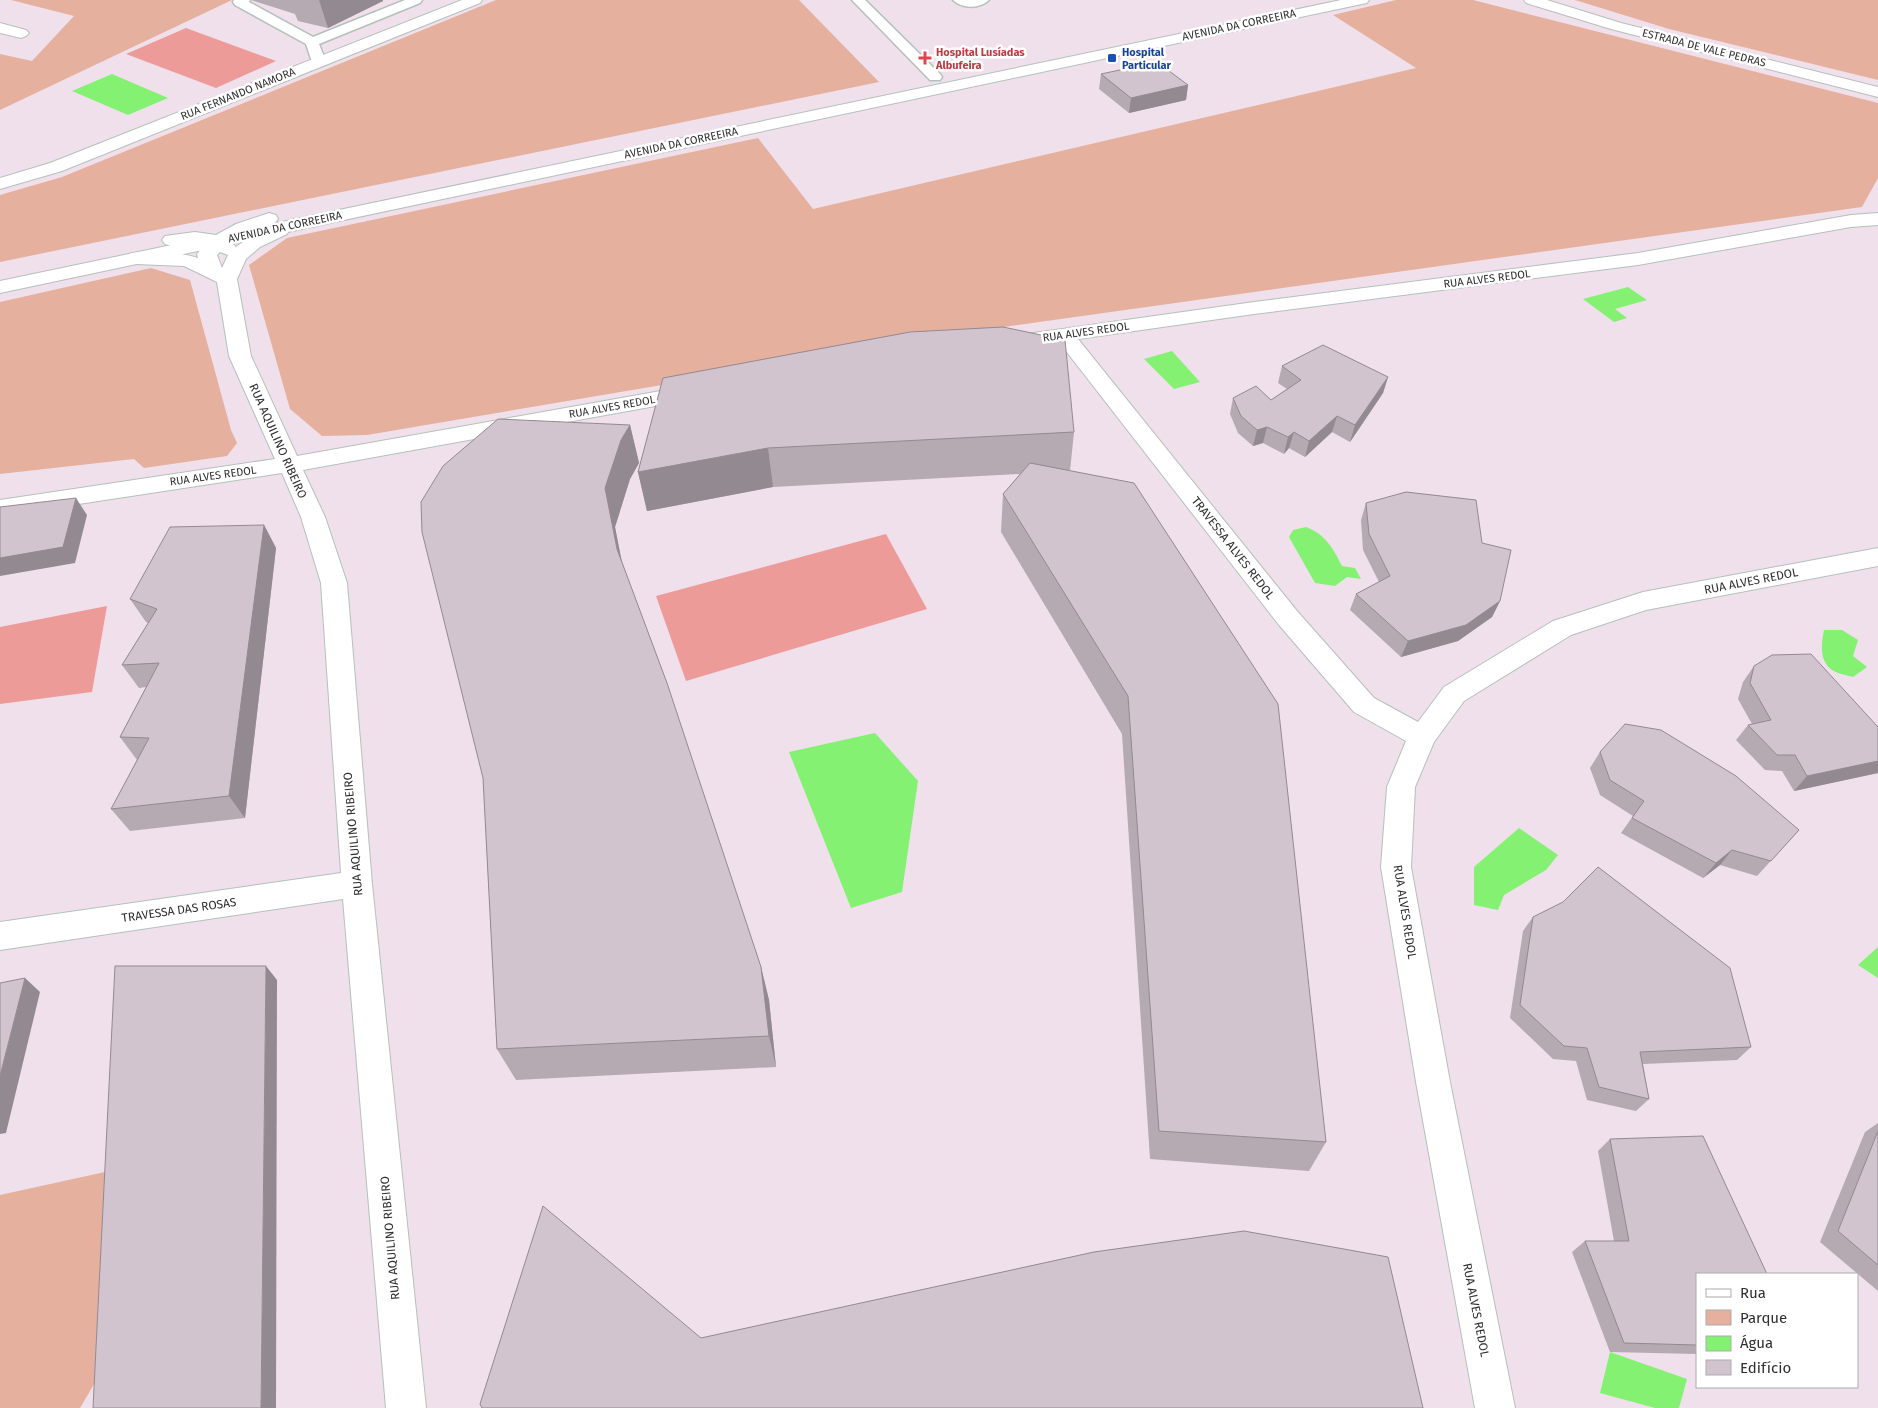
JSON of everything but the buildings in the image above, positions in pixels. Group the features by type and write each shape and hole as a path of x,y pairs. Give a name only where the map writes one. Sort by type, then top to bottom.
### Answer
{"street":[{"name":"RUA FERNANDO NAMORA","path":"0,184 56,167 475,0"},
{"name":"AVENIDA DA CORREEIRA","path":"0,276 1306,0"},
{"name":"AVENIDA DA CORREEIRA","path":"0,287 1362,0"},
{"name":"ESTRADA DE VALE PEDRAS","path":"1531,0 1616,26 1878,92"},
{"path":"0,28 21,33"},
{"name":"RUA ALVES REDOL","path":"989,344 1065,336 1245,310 1638,259 1851,221 1878,219"},
{"path":"219,241 229,233 269,220"},
{"path":"225,268 253,243 288,226"},
{"path":"172,240 211,238 219,241"},
{"path":"219,241 225,268"},
{"name":"RUA AQUILINO RIBEIRO","path":"219,241 208,254 225,268 240,356 313,517 334,583 357,884 406,1408"},
{"path":"136,258 176,258 225,268"},
{"name":"TRAVESSA ALVES REDOL","path":"1065,336 1288,618 1364,705 1422,737"},
{"name":"RUA ALVES REDOL","path":"0,508 288,465 709,389"},
{"name":"RUA ALVES REDOL","path":"1495,1408 1432,1082 1396,867 1401,787 1422,737 1454,694 1562,628 1643,601 1878,557"},
{"name":"TRAVESSA DAS ROSAS","path":"0,936 357,884"}],"lane":[{"path":"244,0 239,2 312,42 319,62"},
{"path":"312,42 416,0"},
{"path":"858,0 935,77"},
{"path":"959,0 971,4 983,0"}],"green space":[{"path":"11,0 232,0 0,110 0,54 32,61 74,16"},
{"path":"496,0 799,0 879,82 0,262 0,195 62,177"},
{"path":"1396,0 1473,0 1878,103 1878,178 1862,207 1010,326 367,435 322,436 290,409 249,265 287,238 758,138 813,209 1416,68 1333,15"},
{"path":"1575,0 1878,0 1878,80 1669,29"},
{"path":"151,268 190,280 231,430 237,443 227,456 144,468 134,459 0,474 0,302"},
{"path":"114,1170 100,1374 80,1408 0,1408 0,1195"}],"shaded area":[{"path":"186,28 276,61 216,88 126,54"},
{"path":"886,534 927,609 686,681 656,596"},
{"path":"107,606 92,692 0,704 0,627"}],"water":[{"path":"112,74 168,98 128,115 72,91"},
{"path":"1628,287 1647,300 1615,309 1627,318 1614,322 1583,299"},
{"path":"1172,351 1200,382 1174,389 1144,359"},
{"path":"1306,527 1323,538 1332,548 1342,566 1355,568 1361,579 1347,577 1335,586 1315,583 1289,537 1293,530"},
{"path":"1824,630 1842,630 1858,640 1853,656 1867,667 1853,677 1829,668 1822,653"},
{"path":"875,733 918,781 902,892 851,908 789,752"},
{"path":"1519,828 1558,855 1546,870 1504,895 1498,910 1474,905 1474,867"},
{"path":"1878,947 1878,978 1858,965"},
{"path":"1610,1352 1687,1379 1679,1408 1655,1408 1600,1393"}],"place":[{"name":"Hospital Lusíadas Albufeira","path":"925,58"},
{"name":"Hospital Particular","path":"1112,58"}]}
